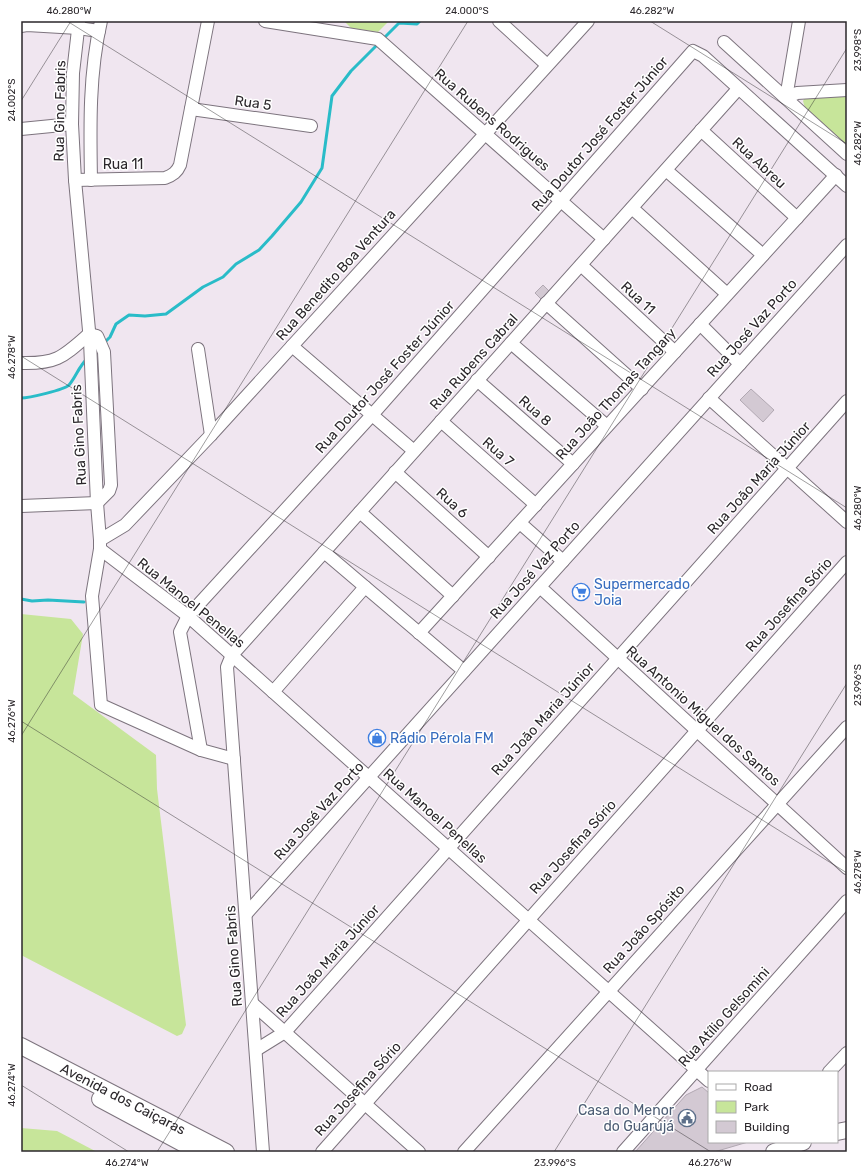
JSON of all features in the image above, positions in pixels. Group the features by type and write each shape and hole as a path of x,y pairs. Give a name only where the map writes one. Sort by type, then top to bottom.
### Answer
{"street":[{"path":"191,109 208,21"},
{"path":"265,21 304,24"},
{"path":"499,21 547,65"},
{"name":"Rua Benedito Boa Ventura","path":"100,545 124,524 211,435 588,21"},
{"path":"786,98 799,21"},
{"name":"Rua Rubens Rodrigues","path":"304,24 378,39 562,200 604,239"},
{"name":"Rua Gino Fabris","path":"79,25 73,73 72,124 75,180 92,337 91,364 100,545 92,596 101,705 201,750 234,759"},
{"path":"21,26 100,26 92,75 90,119 91,180"},
{"path":"724,42 847,154"},
{"name":"Rua Doutor José Foster Júnior","path":"201,750 180,632 188,616 372,415 693,51 703,56 738,89"},
{"path":"738,89 847,186"},
{"name":"Rua Rubens Cabral","path":"232,655 738,89"},
{"path":"786,98 797,93 847,90"},
{"name":"Rua 5","path":"191,109 311,126"},
{"name":"Rua 11","path":"75,180 159,179 172,176 180,165 191,109"},
{"path":"21,129 72,124"},
{"name":"Rua Abreu","path":"701,130 797,218"},
{"path":"666,170 763,255"},
{"name":"Rua João Thomas Tangary","path":"419,633 836,175"},
{"path":"632,208 727,294"},
{"name":"Rua José Vaz Porto","path":"246,914 847,245"},
{"name":"Rua 11","path":"580,265 675,352"},
{"path":"546,303 642,388"},
{"path":"700,324 740,364"},
{"path":"21,363 52,361 66,354 92,337 104,352 111,485 109,491 97,503 21,506"},
{"path":"511,343 607,426"},
{"path":"292,346 414,452"},
{"path":"198,349 211,435"},
{"name":"Rua 8","path":"477,380 573,464"},
{"path":"709,398 847,522"},
{"name":"Rua João Maria Júnior","path":"256,1050 285,1032 847,401"},
{"name":"Rua 7","path":"441,421 536,505"},
{"name":"Rua 6","path":"395,472 489,557"},
{"path":"360,512 453,596"},
{"path":"520,523 563,561"},
{"name":"Rua Manoel Penellas","path":"100,545 188,616 708,1080"},
{"path":"324,552 464,671"},
{"name":"Rua Josefina Sório","path":"322,1152 847,562"},
{"path":"273,692 365,587"},
{"name":"Rua Antonio Miguel dos Santos","path":"540,587 847,868"},
{"name":"Rua Gino Fabris","path":"232,655 227,667 263,1152"},
{"name":"Rua João Spósito","path":"464,1152 847,727"},
{"name":"Rua Atílio Gelsomini","path":"623,1152 847,901"},
{"path":"253,1004 419,1152"},
{"name":"Avenida dos Caiçaras","path":"21,1046 39,1061 199,1152"},
{"path":"830,1071 847,1053"},
{"name":"Avenida dos Caiçaras","path":"21,1058 39,1061 226,1152"},
{"path":"774,1152 792,1145"}],"green space":[{"path":"344,21 389,21 378,32 351,28"},
{"path":"847,95 847,147 805,108 803,101 806,96"},
{"path":"21,614 71,619 83,634 73,694 156,755 157,789 186,1025 182,1034 177,1036 21,955"},
{"path":"21,1128 57,1131 97,1152 21,1152"}],"building":[{"path":"543,285 550,292 542,300 535,293"},
{"path":"751,389 774,410 763,422 740,400"},
{"name":"Casa do Menor do Guarujá","path":"702,1087 708,1092 708,1143 745,1143 714,1152 635,1152 686,1095"}],"waterway":[{"path":"383,39 399,23 417,24 420,21"},
{"path":"104,343 110,337 116,324 129,315 145,316 166,314 203,287 223,277 236,264 259,250 272,236 301,202 322,168 332,96 351,71 379,43"},
{"path":"21,398 31,397 66,387 87,359"},
{"path":"21,599 32,601 48,600 84,602"}],"place":[{"name":"Supermercado Joia","path":"581,592"},
{"name":"Rádio Pérola FM","path":"377,738"},
{"name":"Casa do Menor do Guarujá","path":"687,1118"}]}
